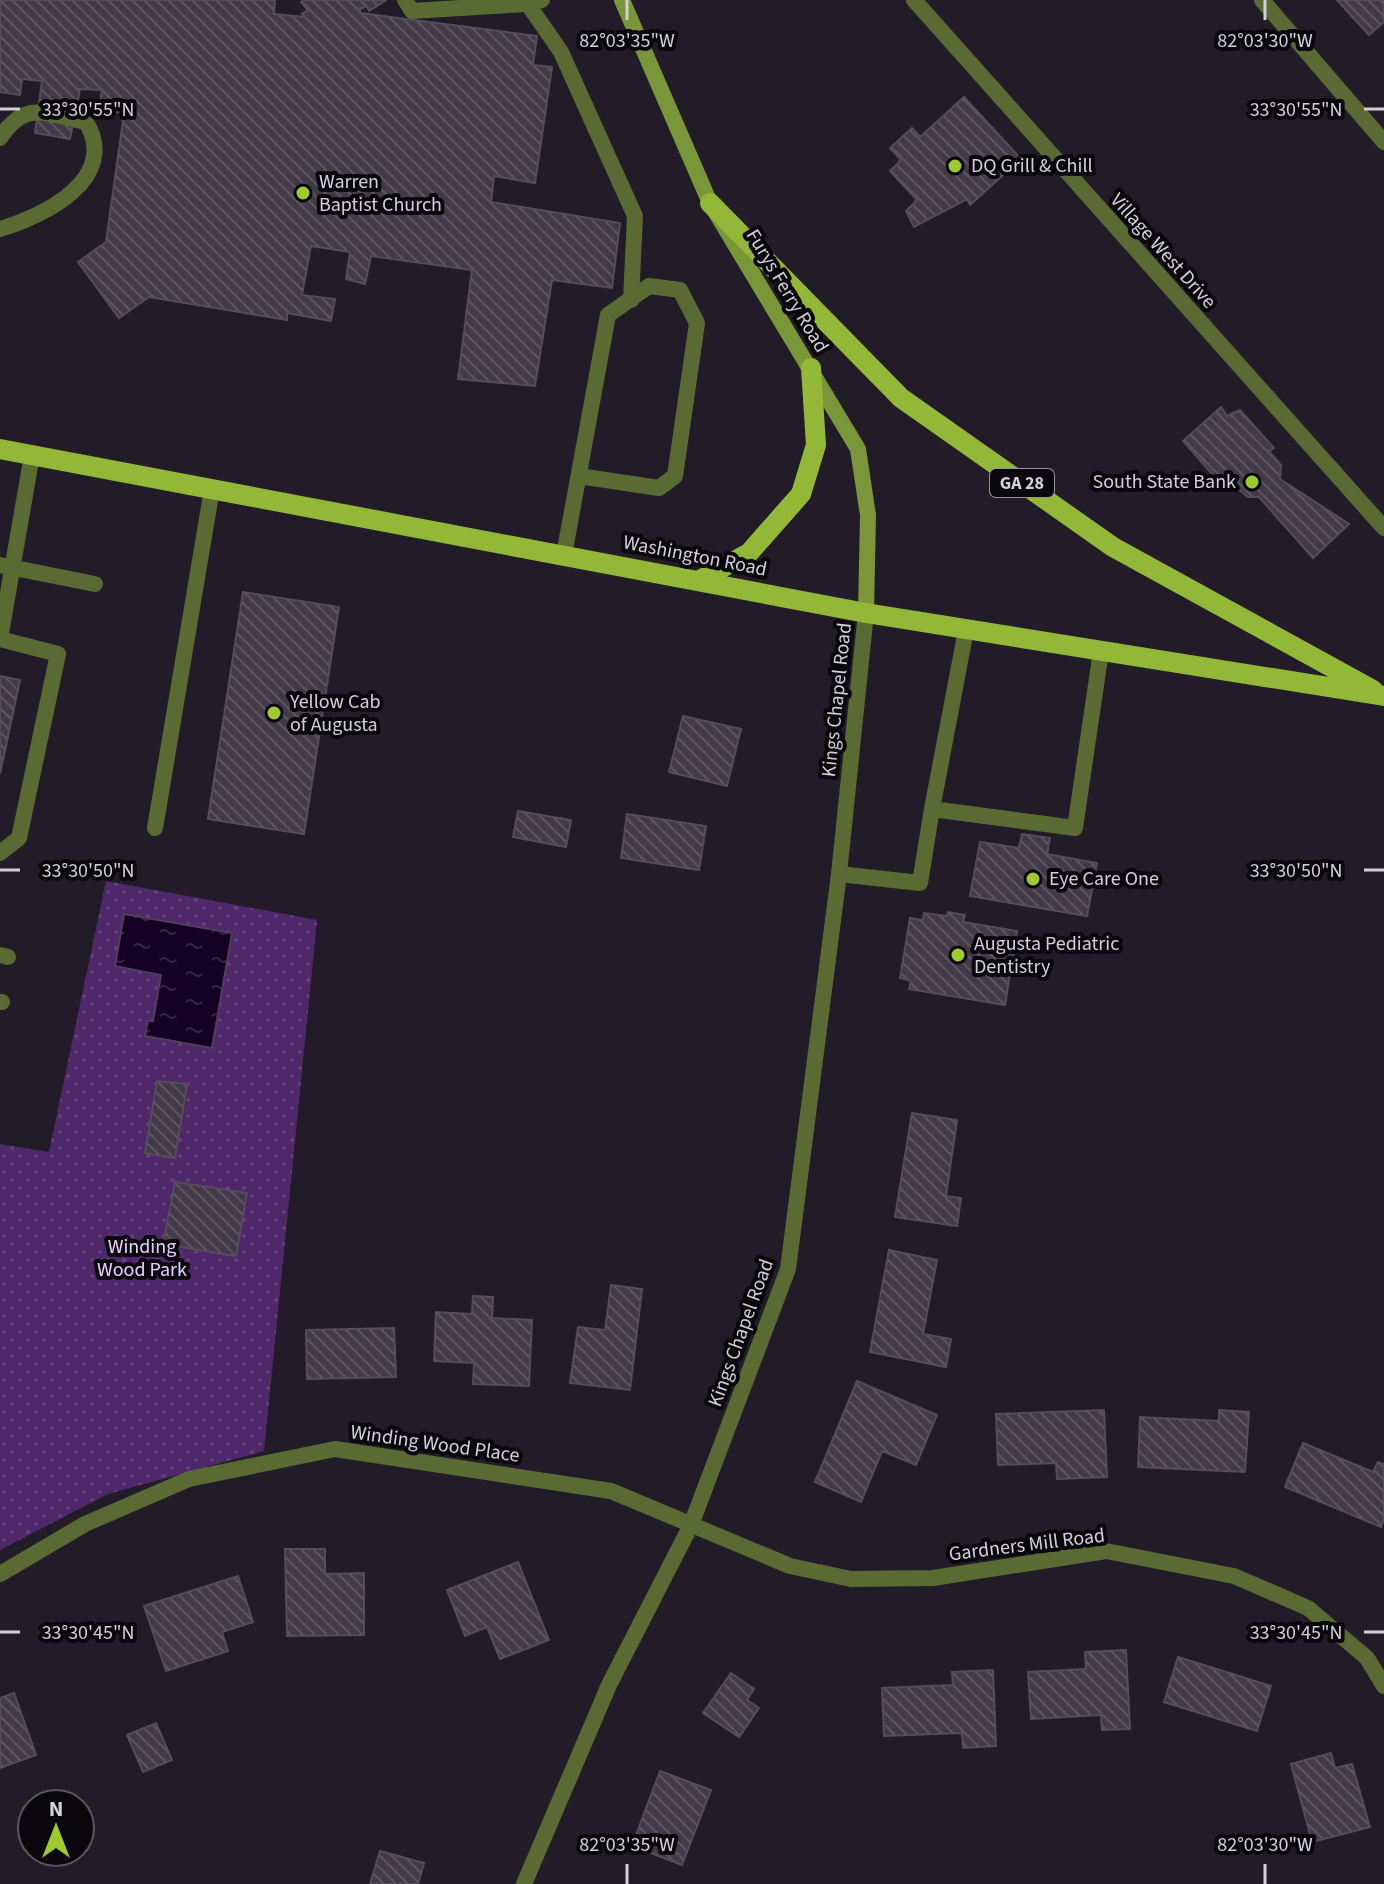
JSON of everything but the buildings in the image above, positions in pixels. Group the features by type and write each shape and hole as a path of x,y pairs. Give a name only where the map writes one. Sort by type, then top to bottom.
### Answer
{"main road":[{"name":"Furys Ferry Road","path":"622,0 710,203 858,449 868,515 866,613"},
{"name":"GA 28","path":"710,203 901,398 1113,547 1384,696"},
{"path":"698,581 749,553 801,494 816,445 811,368"},
{"name":"Washington Road","path":"0,449 866,613 1384,696"}],"street":[{"path":"405,0 412,11 531,1 561,52 635,216 631,300"},
{"name":"Village West Drive","path":"914,0 1384,528"},
{"path":"1262,0 1384,142"},
{"path":"0,138 13,119 30,111 86,122 95,137 96,159 75,191 29,221 0,229"},
{"path":"564,555 608,315 649,286 680,290 697,323 675,476 659,488 579,476"},
{"path":"0,853 19,838 58,654 0,639 6,567 32,455"},
{"path":"155,828 212,489"},
{"path":"6,567 95,584"},
{"name":"Kings Chapel Road","path":"524,1884 609,1685 691,1525 788,1269 839,874 866,613"},
{"path":"839,874 920,883 966,630"},
{"path":"932,809 1075,828 1101,651"},
{"name":"Winding Wood Place","path":"0,1574 85,1524 189,1479 335,1449 611,1491 691,1525"},
{"name":"Gardners Mill Road","path":"691,1525 790,1566 851,1579 933,1578 1106,1551 1234,1576 1308,1608 1367,1658 1384,1686"}],"green space":[{"name":"Winding Wood Park","path":"106,881 317,920 264,1451 108,1494 0,1550 0,1144 49,1152"}],"water":[{"path":"124,914 232,933 212,1048 145,1036 148,1021 153,1021 161,975 115,966"}],"place":[{"name":"DQ Grill & Chill","path":"955,166"},
{"name":"Warren Baptist Church","path":"303,193"},
{"name":"South State Bank","path":"1252,482"},
{"name":"Yellow Cab of Augusta","path":"274,713"},
{"name":"Eye Care One","path":"1033,879"},
{"name":"Augusta Pediatric Dentistry","path":"958,955"}]}
